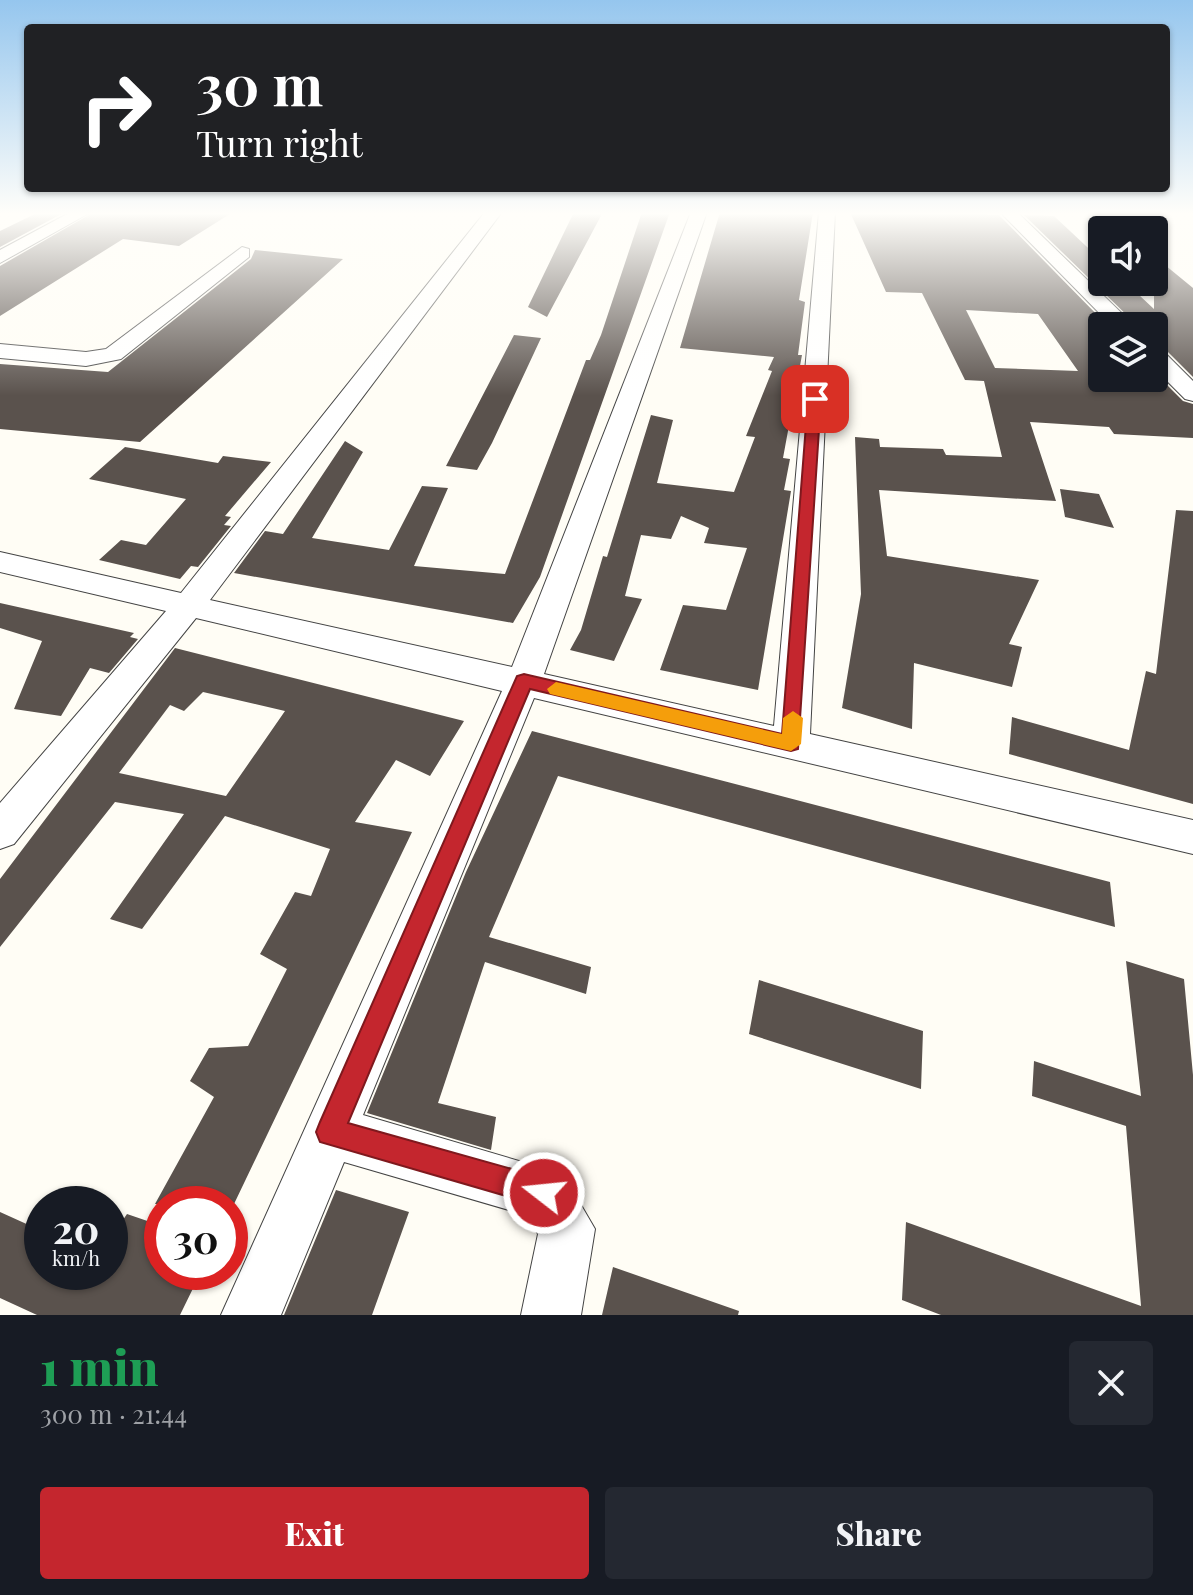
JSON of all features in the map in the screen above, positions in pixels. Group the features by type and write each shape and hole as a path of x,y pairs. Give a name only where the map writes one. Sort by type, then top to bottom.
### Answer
{"street":[{"path":"0,351 86,359 113,354 216,273"},
{"path":"0,832 190,604 446,273"},
{"path":"251,1315 524,681 676,273"},
{"path":"791,744 823,273"},
{"path":"1070,273 1110,312"},
{"path":"1168,369 1193,394"},
{"path":"0,562 1193,837"},
{"path":"330,1132 544,1193 567,1229 551,1315"}],"building":[{"path":"0,273 68,273 0,316"},
{"path":"233,273 327,273 140,442 0,429 0,364 108,372"},
{"path":"544,273 570,273 547,317 528,307"},
{"path":"622,273 648,273 540,577 513,623 234,573 265,531 283,534 345,441 363,452 312,538 389,550 422,486 448,488 414,566 505,574 586,360 590,360"},
{"path":"702,273 803,273 799,300 805,302 798,355 802,355 783,458 790,459 784,490 791,491 758,690 660,670 683,605 726,610 747,548 704,543 709,528 681,516 671,539 641,535 625,596 642,599 614,661 570,650 581,630 603,556 607,557 651,415 673,420 657,483 734,492 755,437 746,436 772,371 768,370 774,357 680,348"},
{"path":"878,273 1056,273 1094,312 1088,312 1088,392 1168,392 1168,386 1183,401 1193,404 1193,438 1114,434 1109,427 1030,422 1056,501 879,490 887,556 1039,580 1009,644 1022,647 1012,687 914,663 912,729 842,708 861,594 855,437 879,439 880,447 943,449 946,455 1002,457 984,381 965,380 922,293 886,292","holes":["966,310 1038,314 1078,371 995,368"]},
{"path":"1168,273 1175,273 1193,288 1193,377 1168,352 1168,312 1124,312 1107,296 1140,296 1154,309 1154,296 1168,296"},
{"path":"514,335 541,338 492,443 477,470 446,466"},
{"path":"125,447 218,463 223,456 271,462 225,516 231,517 224,525 231,526 198,567 191,566 180,579 99,560 121,540 146,545 186,499 89,479"},
{"path":"1060,489 1099,494 1114,528 1065,517"},
{"path":"1176,510 1193,511 1193,804 1009,754 1012,717 1129,750 1146,671 1156,674"},
{"path":"0,603 134,633 130,637 138,639 109,673 90,668 61,716 14,709 42,641 0,628"},
{"path":"175,648 464,721 430,776 396,760 355,822 412,832 243,1186 165,1186 214,1097 190,1081 209,1048 248,1046 287,969 260,954 295,892 311,896 330,849 225,816 142,929 110,919 184,814 115,802 0,947 0,879","holes":["203,692 285,711 226,796 119,773 170,705 184,711"]},
{"path":"532,731 1110,882 1115,927 558,776 489,937 591,967 586,994 485,962 438,1103 496,1117 491,1150 367,1113 466,872"},
{"path":"1126,961 1184,979 1193,1075 1193,1315 941,1315 902,1300 906,1222 1141,1306 1126,1126 1032,1096 1034,1061 1141,1096"},
{"path":"759,980 923,1031 921,1089 749,1034"},
{"path":"336,1190 409,1212 372,1315 284,1315"},
{"path":"0,1212 24,1223 24,1290 128,1290 128,1214 144,1220 144,1290 192,1290 180,1315 37,1315 0,1298"},
{"path":"613,1267 739,1311 738,1315 602,1315"}],"slow traffic":[{"path":"556,689 791,744 793,718"}],"route":[{"path":"544,1193 330,1132 524,681 791,744 815,399"}]}
